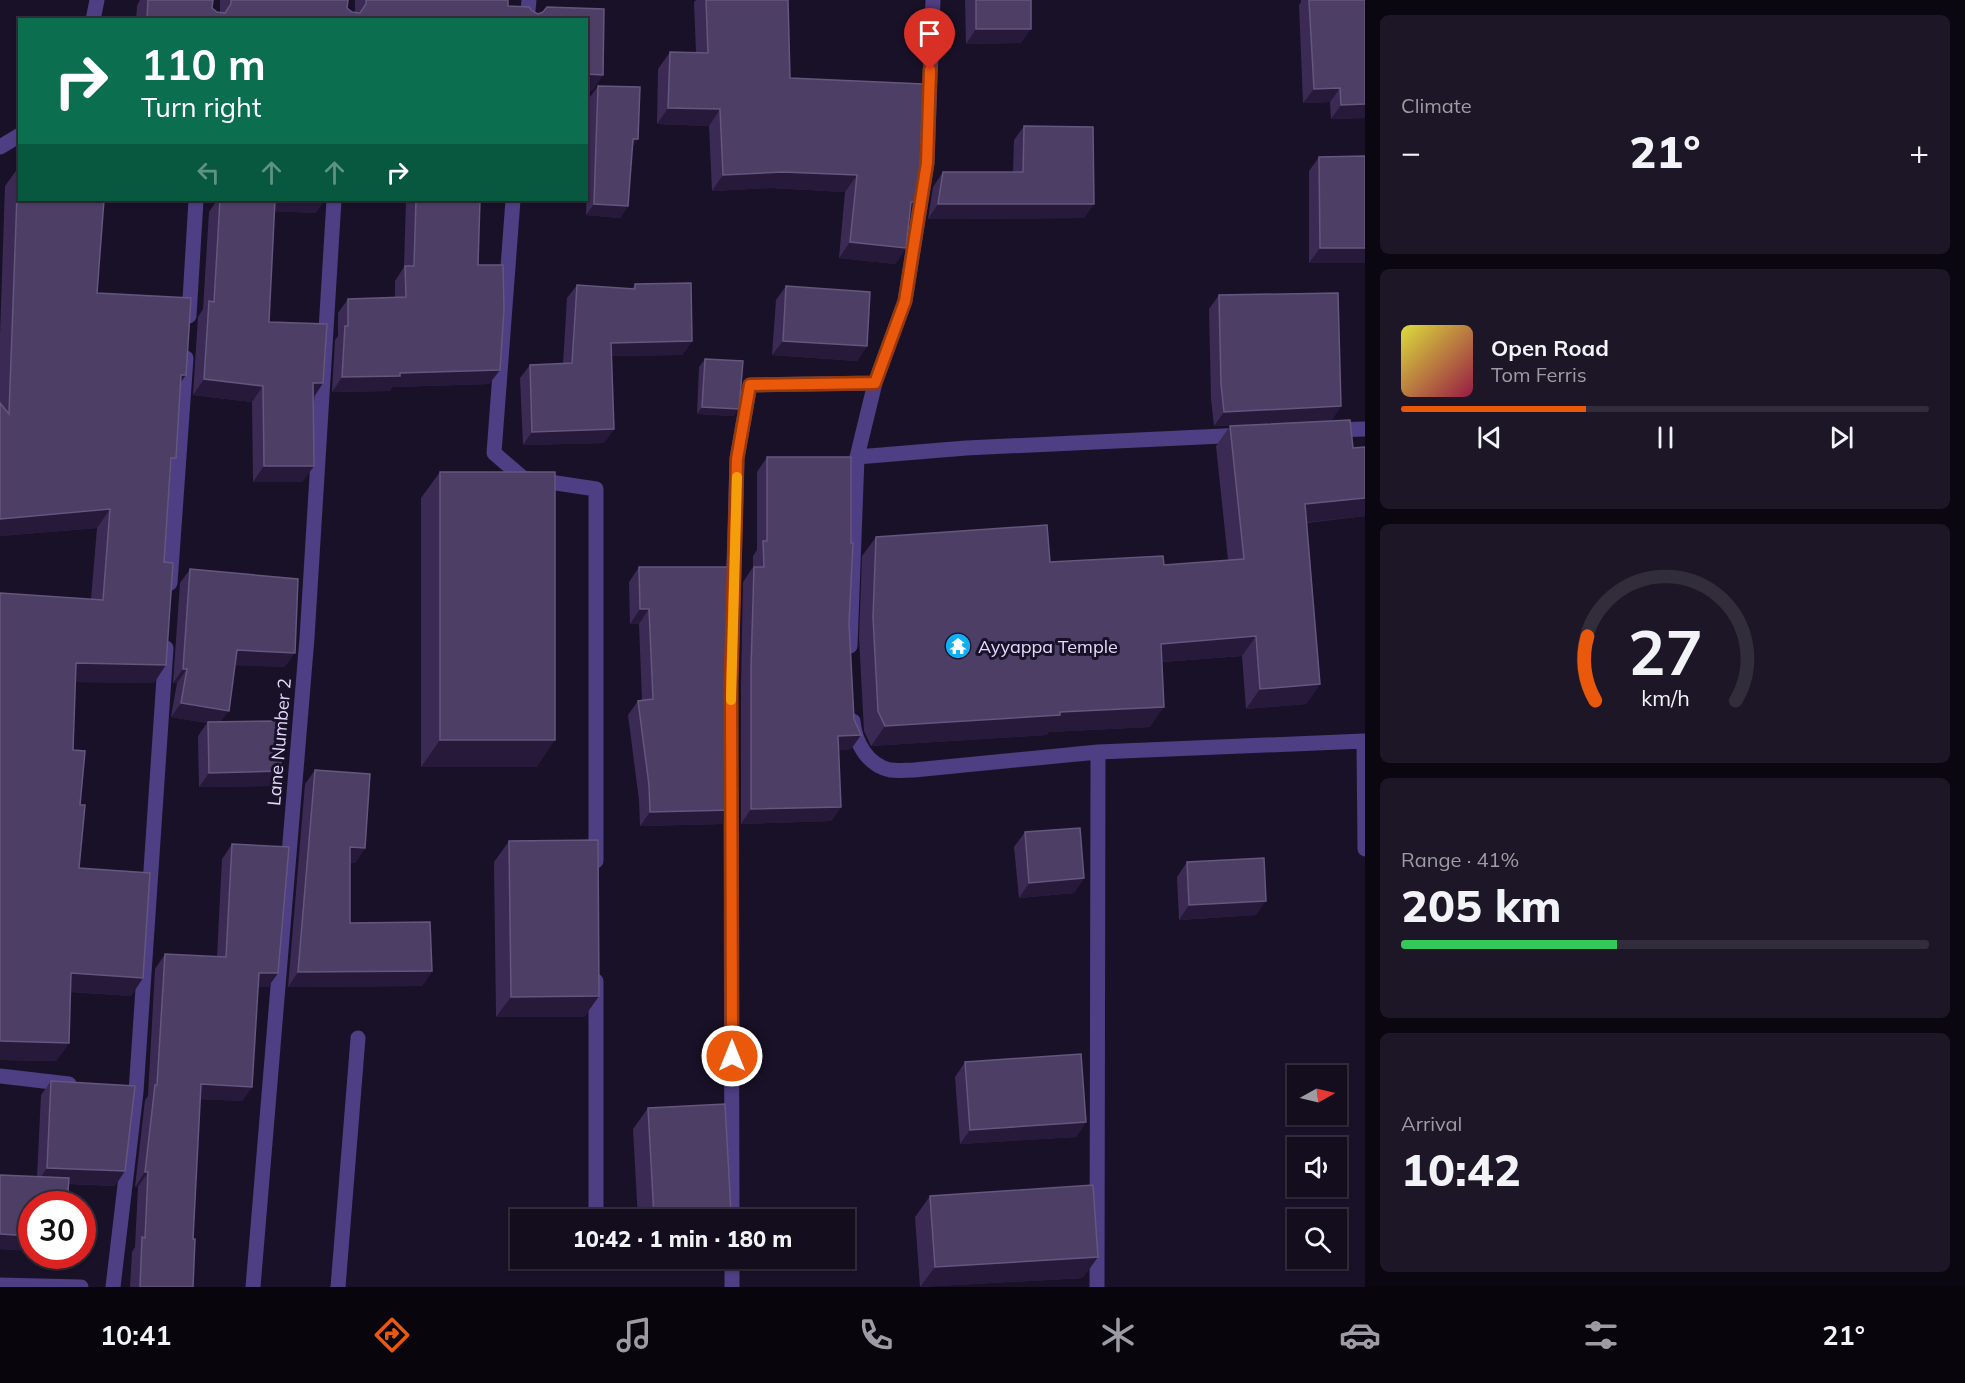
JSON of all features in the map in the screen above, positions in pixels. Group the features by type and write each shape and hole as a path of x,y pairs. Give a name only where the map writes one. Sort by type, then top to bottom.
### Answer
{"street":[{"path":"93,18 97,0"},
{"path":"527,18 529,0"},
{"path":"850,658 857,457 875,383 905,301 927,163 933,0"},
{"path":"0,147 18,136"},
{"path":"170,592 196,201"},
{"name":"Lane Number 2","path":"253,1287 307,638 334,201"},
{"path":"513,201 494,453 523,478 596,489 596,872"},
{"path":"731,683 737,459 750,385 875,383"},
{"path":"1318,431 1365,429"},
{"path":"857,457 966,448 1259,434"},
{"path":"113,1287 167,628"},
{"path":"852,701 854,733 863,752 877,765 890,770 914,770 1098,752 1365,741 1365,849"},
{"path":"1097,1287 1098,752"},
{"path":"731,778 732,1209"},
{"path":"596,968 596,1209"},
{"path":"338,1287 358,1038"},
{"path":"0,1076 84,1086"},
{"path":"732,1269 732,1287"},
{"path":"0,1285 81,1287"}],"building":[{"path":"148,0 213,0 212,8 217,12 225,13 231,0 348,0 347,8 352,12 360,13 366,0 508,0 508,6 529,7 538,14 547,7 604,9 603,75 588,74 588,18 147,18"},
{"path":"706,0 788,0 790,78 923,84 920,171 925,171 920,202 911,202 906,248 850,242 857,175 783,172 723,175 720,109 668,108 670,52 708,53"},
{"path":"976,0 1031,0 1031,29 976,29"},
{"path":"1309,0 1365,0 1365,104 1341,105 1340,88 1314,89"},
{"path":"598,86 640,87 638,139 633,139 628,206 594,204"},
{"path":"1024,126 1093,127 1094,204 938,204 943,172 1023,172"},
{"path":"1365,156 1365,248 1320,248 1319,157"},
{"path":"18,168 18,201 104,201 97,293 191,298 186,375 181,375 176,458 171,458 164,562 173,563 166,665 76,663 73,750 85,751 80,805 85,805 79,868 150,873 143,978 71,973 69,1043 0,1041 0,593 103,600 110,509 0,519 0,403 9,414"},
{"path":"220,201 275,201 269,322 327,324 323,383 313,383 314,466 264,466 263,386 204,379 209,301 214,302"},
{"path":"416,201 480,201 478,265 503,265 504,310 500,370 342,377 345,326 348,326 348,299 406,297 405,266 414,266"},
{"path":"691,283 692,341 611,343 614,429 532,432 530,365 572,363 577,285 635,289 635,284"},
{"path":"786,286 870,292 867,346 783,341"},
{"path":"1338,293 1341,406 1224,412 1221,384 1219,295"},
{"path":"705,359 743,361 739,409 702,407"},
{"path":"1350,420 1353,448 1365,447 1365,498 1305,504 1320,684 1260,689 1256,636 1161,644 1164,707 1060,712 1060,715 885,726 878,711 873,617 876,537 1047,525 1050,562 1163,556 1164,565 1244,559 1230,426"},
{"path":"767,457 851,457 851,543 853,543 849,623 854,719 861,735 838,736 841,807 751,809 754,567 764,567 763,541 767,541"},
{"path":"440,472 555,472 555,740 440,740"},
{"path":"639,567 734,567 731,668 732,810 650,812 649,785 638,701 653,699 649,609 640,609"},
{"path":"190,569 298,579 295,653 237,650 229,711 181,703 187,669 183,669"},
{"path":"280,721 281,771 209,773 208,722"},
{"path":"315,770 370,774 365,848 350,847 350,923 430,922 432,971 298,972"},
{"path":"1080,828 1084,878 1029,883 1025,832"},
{"path":"598,840 599,996 511,997 509,841"},
{"path":"232,844 289,847 278,973 259,973 252,1087 201,1084 193,1239 195,1239 193,1287 140,1287 148,1172 145,1172 155,1085 157,1085 165,954 226,957"},
{"path":"1264,858 1266,901 1189,905 1187,862"},
{"path":"1081,1054 1086,1122 970,1130 965,1062"},
{"path":"51,1081 135,1086 125,1171 47,1168"},
{"path":"725,1104 731,1209 654,1209 648,1108"},
{"path":"0,1175 69,1178 68,1191 18,1191 18,1235 0,1234"},
{"path":"1093,1185 1098,1257 935,1267 930,1196"}],"slow traffic":[{"path":"731,700 737,477"}],"place":[{"name":"Ayyappa Temple","path":"958,646"}],"route":[{"path":"732,1056 731,683 737,459 750,385 875,383 905,301 927,163 930,70"}]}
